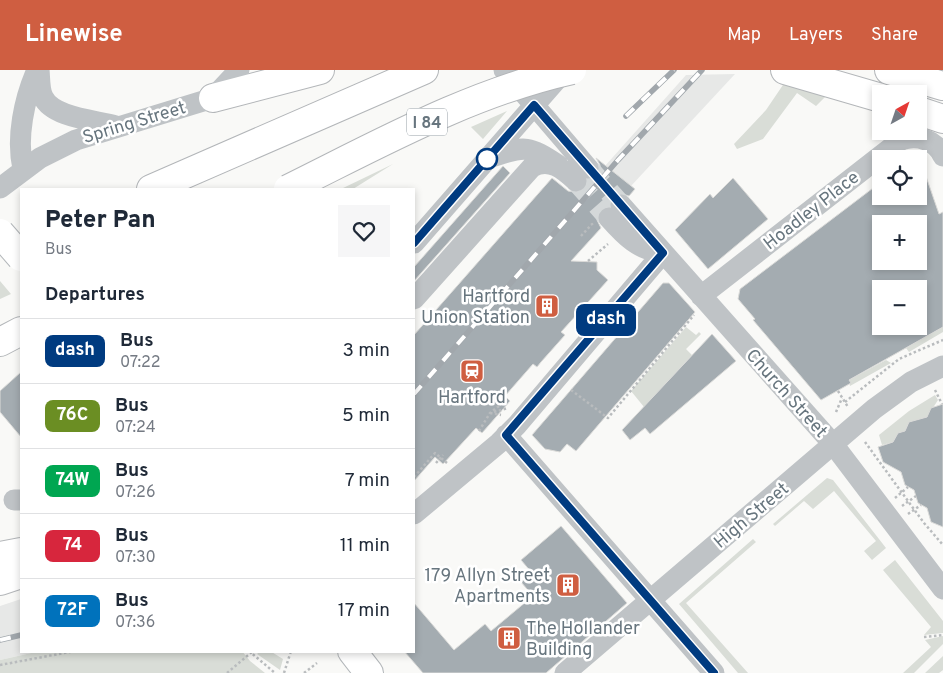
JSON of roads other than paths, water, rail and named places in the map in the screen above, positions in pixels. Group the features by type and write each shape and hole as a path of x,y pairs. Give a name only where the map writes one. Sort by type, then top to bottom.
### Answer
{"main road":[{"path":"214,98 320,70"},
{"path":"153,188 424,70"},
{"name":"I 84","path":"290,188 414,128 480,99 534,80 572,70"},
{"path":"785,70 870,95"},
{"path":"889,70 943,86"},
{"path":"928,114 943,119"},
{"path":"0,237 20,232"},
{"path":"0,233 20,256"},
{"path":"0,322 20,314"},
{"path":"0,342 20,332"},
{"path":"0,581 10,559"},
{"path":"354,653 369,673"}],"street":[{"path":"38,70 42,96 55,110 66,115 116,126"},
{"path":"23,169 20,151 22,126 29,88 38,70"},
{"path":"214,98 239,70"},
{"path":"415,299 526,172 538,164 558,166 582,174 534,105 504,70"},
{"path":"415,242 565,70"},
{"name":"Spring Street","path":"0,188 23,169 67,143 116,126 214,98"},
{"name":"Hoadley Place","path":"699,304 901,140 914,138 926,140 935,144 943,156"},
{"path":"488,158 525,148 538,152 558,166"},
{"name":"Church Street","path":"609,218 663,253 699,304 833,444 943,589"},
{"path":"415,513 502,425 663,253"},
{"name":"High Street","path":"565,673 894,394 916,379 943,366"},
{"path":"502,425 714,673"},
{"path":"0,592 20,580"}],"tunnel":[{"path":"588,168 621,205"},
{"path":"576,181 609,218"}],"railway":[{"path":"626,116 674,70"},
{"path":"415,393 618,160 702,70"},
{"path":"0,640 20,635"}],"place":[{"name":"Hartford Union Station","path":"547,306"},
{"name":"Hartford","path":"472,371"},
{"name":"179 Allyn Street Apartments","path":"568,585"},
{"name":"The Hollander Building","path":"509,638"}]}
